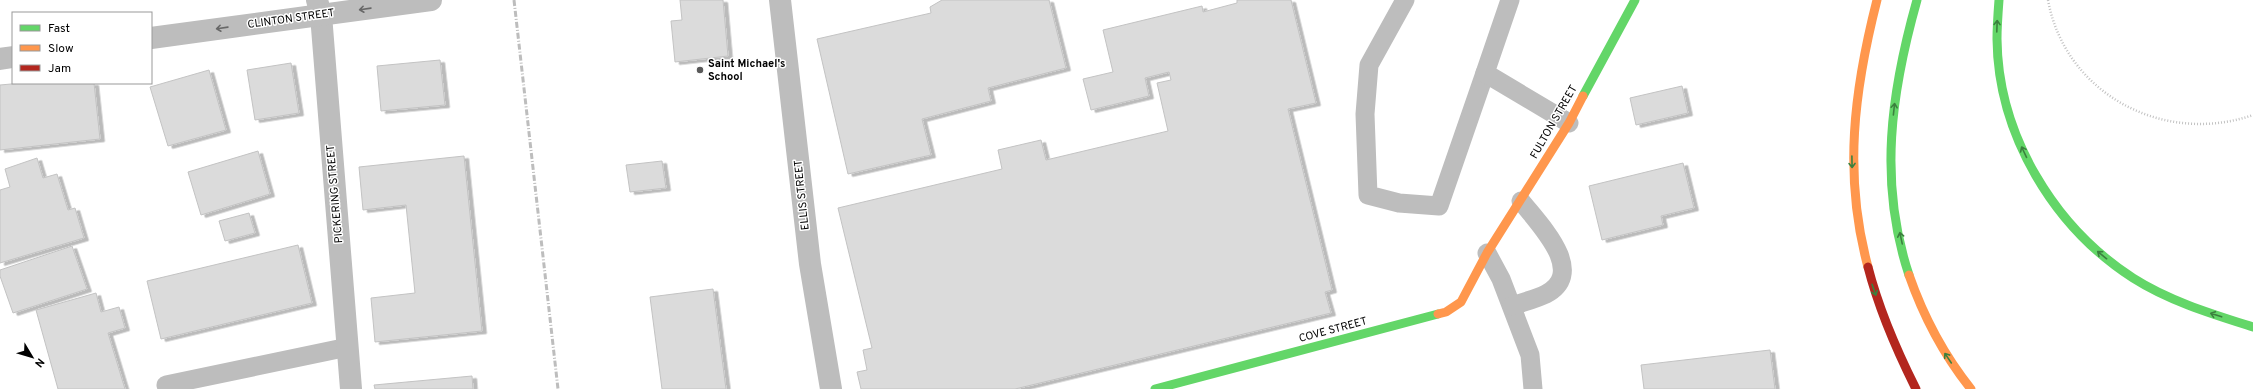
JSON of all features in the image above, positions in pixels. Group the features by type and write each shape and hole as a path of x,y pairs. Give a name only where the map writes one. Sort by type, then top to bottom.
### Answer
{"main road":[{"name":"FULTON STREET","path":"1488,253 1569,123 1635,0"},
{"path":"1877,0 1867,34 1857,82 1852,132 1853,180 1859,228 1869,276 1888,330 1903,366 1916,389"},
{"path":"1917,0 1905,42 1896,88 1891,133 1892,178 1898,224 1908,269 1924,314 1940,346 1960,376 1971,389"},
{"path":"1998,0 1997,34 1999,63 2009,114 2029,165 2056,208 2092,247 2131,277 2188,305 2253,327"},
{"name":"COVE STREET","path":"1155,389 1187,385 1446,312 1461,302 1488,253"}],"street":[{"name":"CLINTON STREET","path":"152,38 319,8 431,0"},
{"name":"ELLIS STREET","path":"780,0 810,264 831,389"},
{"name":"PICKERING STREET","path":"319,8 351,389"},
{"path":"0,59 12,57"}],"lane":[{"path":"1405,0 1369,65 1365,114 1368,195 1400,203 1438,206 1510,0"},
{"path":"1485,73 1569,123"},
{"path":"1512,306 1547,294 1558,284 1564,274 1562,260 1553,242 1521,201"},
{"path":"1488,253 1501,279 1530,355 1533,389"},
{"path":"166,385 348,347"}],"path":[{"path":"2048,0 2055,27 2066,49 2080,68 2097,86 2136,112 2157,119 2181,124 2224,123 2253,115"}],"building":[{"path":"680,0 723,0 728,56 675,62 671,21 682,20"},
{"path":"942,0 1049,0 1066,68 988,88 991,101 922,119 931,155 848,174 817,39 931,13 930,7"},
{"path":"1237,0 1291,0 1316,103 1288,109 1332,290 1325,292 1331,313 1015,389 861,389 857,372 867,370 863,350 872,348 838,208 1002,169 998,150 1041,140 1046,160 1168,131 1157,83 1171,80 1169,72 1145,78 1149,96 1091,110 1083,79 1113,72 1103,30 1202,6 1203,12 1237,3"},
{"path":"440,60 445,105 381,111 377,66"},
{"path":"291,63 299,113 255,120 247,70"},
{"path":"209,70 226,130 168,146 150,87"},
{"path":"94,84 100,139 0,150 0,85"},
{"path":"1682,86 1688,113 1636,125 1630,98"},
{"path":"258,151 270,194 201,215 188,172"},
{"path":"464,156 482,331 375,342 371,298 415,293 406,205 363,210 359,167"},
{"path":"37,158 43,178 57,174 68,210 75,208 84,238 0,263 0,190 10,187 5,169"},
{"path":"662,161 666,188 630,192 626,165"},
{"path":"1683,163 1694,208 1661,216 1663,225 1602,240 1589,186"},
{"path":"249,213 255,233 225,241 219,221"},
{"path":"298,245 312,303 161,339 147,281"},
{"path":"72,246 87,289 13,313 0,276 0,270"},
{"path":"713,289 726,389 662,389 650,297"},
{"path":"96,293 101,312 119,307 125,328 108,333 125,389 58,389 36,310"},
{"path":"1770,350 1775,389 1644,389 1641,365"},
{"path":"472,376 473,389 375,389 374,385"}],"railway":[{"path":"514,0 558,389"}],"traffic: fast":[{"path":"1583,96 1635,0"},
{"path":"1909,275 1899,240 1891,171 1892,137 1900,69 1917,0"},
{"path":"1999,0 1997,39 2000,75 2008,110 2020,143 2036,175 2056,205 2079,233 2105,257 2133,278 2161,294 2207,312 2253,327"},
{"path":"1155,389 1438,314"}],"traffic: slow":[{"path":"1868,267 1860,233 1856,199 1854,133 1862,67 1877,0"},
{"path":"1438,314 1446,312 1461,302 1487,253 1569,123 1583,96"},
{"path":"1909,275 1921,306 1935,335 1971,389"}],"traffic: jam":[{"path":"1868,267 1877,299 1916,389"}],"place":[{"name":"Saint Michael's School","path":"700,70"}]}
